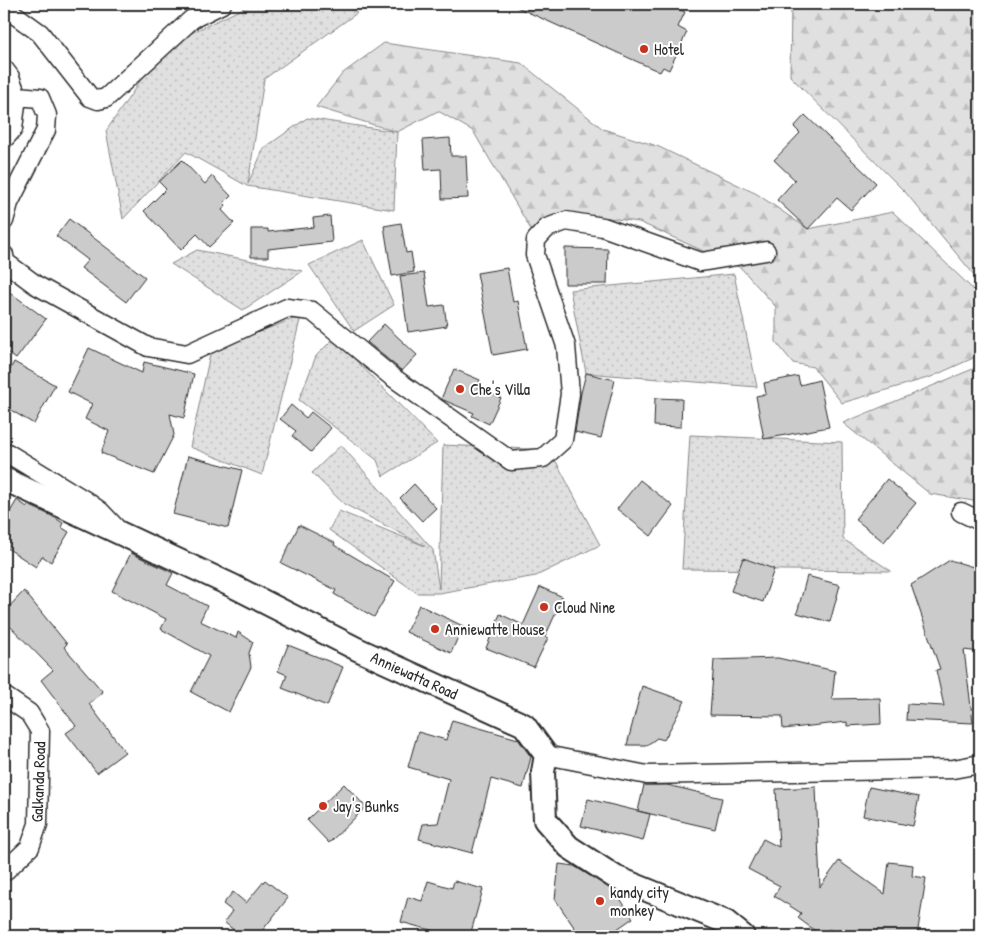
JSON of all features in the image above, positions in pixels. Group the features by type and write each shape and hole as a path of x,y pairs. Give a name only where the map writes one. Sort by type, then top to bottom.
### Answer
{"street":[{"path":"4,7 40,33 90,97 98,100 106,98 192,19 222,4"},
{"path":"4,69 10,77 17,96 13,128 4,139"},
{"path":"4,221 9,202 46,130 47,116 40,98 17,96"},
{"path":"4,255 5,262 36,285 148,347 187,354 286,308 312,311 391,376 510,461 543,458 564,440 570,394 566,346 535,255 536,240 547,228 566,221 604,227 701,262 766,251"},
{"path":"4,451 86,501 100,511 123,535"},
{"name":"Anniewatta Road","path":"4,479 232,586 357,649 524,724 546,755"},
{"path":"961,512 980,521"},
{"name":"Galkanda Road","path":"4,696 29,713 40,731 38,824 30,847 4,872"},
{"path":"743,936 726,922 615,877 570,847 545,820 543,772 546,755 647,775 953,769 980,764"}],"green space":[{"path":"252,4 345,4 357,13 264,79 248,184 264,148 307,118 397,132 394,210 247,186 186,152 123,219 106,131 164,46"},
{"path":"791,4 980,4 980,282 906,193 790,76"},
{"path":"384,43 521,63 603,129 657,146 757,194 808,229 893,212 980,296 980,355 931,377 842,403 813,367 793,363 776,342 776,307 741,268 639,222 572,213 540,245 473,131 438,111 397,132 316,107 343,73"},
{"path":"363,240 394,305 354,331 309,265"},
{"path":"197,250 303,271 243,310 171,264"},
{"path":"734,274 757,387 586,373 570,290"},
{"path":"301,316 262,475 190,447 211,350"},
{"path":"334,338 437,443 383,476 377,460 299,400 316,356"},
{"path":"980,366 980,502 930,494 843,423"},
{"path":"690,435 842,442 843,539 891,571 682,569"},
{"path":"341,445 433,550 439,589 443,445 550,450 600,545 536,576 439,593 417,593 329,530 339,511 425,546 344,504 312,473"}],"building":[{"name":"Hotel","path":"510,4 666,4 685,12 678,27 687,32 669,70 663,67 660,72"},
{"path":"805,115 876,183 851,210 837,198 808,229 777,200 795,180 774,160 800,133 794,127"},
{"path":"450,138 451,156 466,156 468,198 442,199 441,169 425,170 423,140"},
{"path":"182,160 205,184 212,176 231,196 224,203 226,205 222,210 234,223 209,247 197,234 181,250 144,211 166,189 159,182"},
{"path":"330,216 332,242 268,249 268,257 251,257 251,229 268,229 268,232 314,227 313,218"},
{"path":"69,219 145,277 126,302 81,268 88,260 56,236"},
{"path":"401,223 406,253 411,252 414,272 392,276 384,226"},
{"path":"565,248 608,249 607,284 565,284"},
{"path":"507,268 513,302 518,301 527,349 493,355 477,273"},
{"path":"424,273 429,307 444,305 447,326 408,332 400,276"},
{"path":"4,288 46,319 16,359 4,350"},
{"path":"384,324 417,355 402,371 367,342"},
{"path":"89,348 142,373 144,362 194,374 184,418 170,414 174,435 154,474 101,453 109,431 85,419 92,404 68,392"},
{"path":"14,362 55,385 34,424 4,406 4,381"},
{"path":"454,369 480,380 477,387 501,398 489,424 472,416 474,413 441,399"},
{"path":"586,373 615,380 601,438 575,432"},
{"path":"798,376 800,385 819,380 829,427 764,439 756,396 766,394 764,383"},
{"path":"655,398 682,399 681,427 654,426"},
{"path":"291,405 306,418 311,412 331,428 311,452 292,436 296,431 280,419"},
{"path":"188,456 242,470 228,528 173,514"},
{"path":"887,479 916,503 884,542 855,519"},
{"path":"640,480 673,506 651,536 617,509"},
{"path":"414,484 436,508 422,521 400,498"},
{"path":"17,500 27,507 28,505 63,523 61,527 69,532 51,562 42,556 36,567 4,546 4,522"},
{"path":"299,525 335,543 334,545 395,581 374,617 334,594 336,590 281,563"},
{"path":"131,553 173,573 167,585 207,606 200,621 236,638 238,632 253,642 249,653 251,667 229,712 191,692 209,656 161,629 166,619 112,591"},
{"path":"743,558 774,569 763,602 731,591"},
{"path":"950,560 980,569 980,652 964,650 973,723 906,720 907,704 944,706 936,670 940,669 911,585"},
{"path":"807,576 840,585 830,622 797,613"},
{"path":"540,587 563,597 545,637 548,638 534,667 486,648 500,614 523,625"},
{"path":"24,591 67,644 64,647 103,692 89,704 125,752 97,773 66,733 76,726 41,680 53,670 4,620 4,612"},
{"name":"Anniewatte House","path":"419,605 463,626 451,653 406,632"},
{"path":"288,645 343,667 327,706 282,688 287,675 278,671"},
{"path":"778,658 835,671 832,699 880,698 881,724 847,726 847,722 783,729 782,716 710,715 714,660"},
{"path":"642,686 685,701 664,740 657,738 647,745 627,745"},
{"path":"452,720 518,739 531,757 523,788 491,779 472,853 419,839 423,824 438,823 449,779 408,767 418,732 446,740"},
{"path":"344,784 366,807 329,843 307,820"},
{"path":"644,785 667,785 722,798 715,829 638,811"},
{"path":"816,787 820,887 839,861 885,894 889,862 913,865 912,876 926,878 917,936 838,936 829,929 822,936 798,918 801,913 774,896 780,886 748,869 763,839 779,847 776,789"},
{"path":"869,787 919,797 913,826 863,816"},
{"path":"588,799 650,814 643,841 581,826"},
{"path":"559,864 574,866 615,891 633,918 607,936 580,936 555,899"},
{"path":"265,880 288,898 258,936 241,936 224,922 232,911 223,904 233,892 246,903"},
{"path":"428,881 452,888 454,881 483,889 470,936 452,936 401,922 408,897 422,901"}],"place":[{"name":"Hotel","path":"644,49"},
{"name":"Che's Villa","path":"460,389"},
{"name":"Cloud Nine","path":"544,607"},
{"name":"Anniewatte House","path":"435,629"},
{"name":"Jay's Bunks","path":"323,806"},
{"name":"kandy city monkey","path":"600,901"}]}
